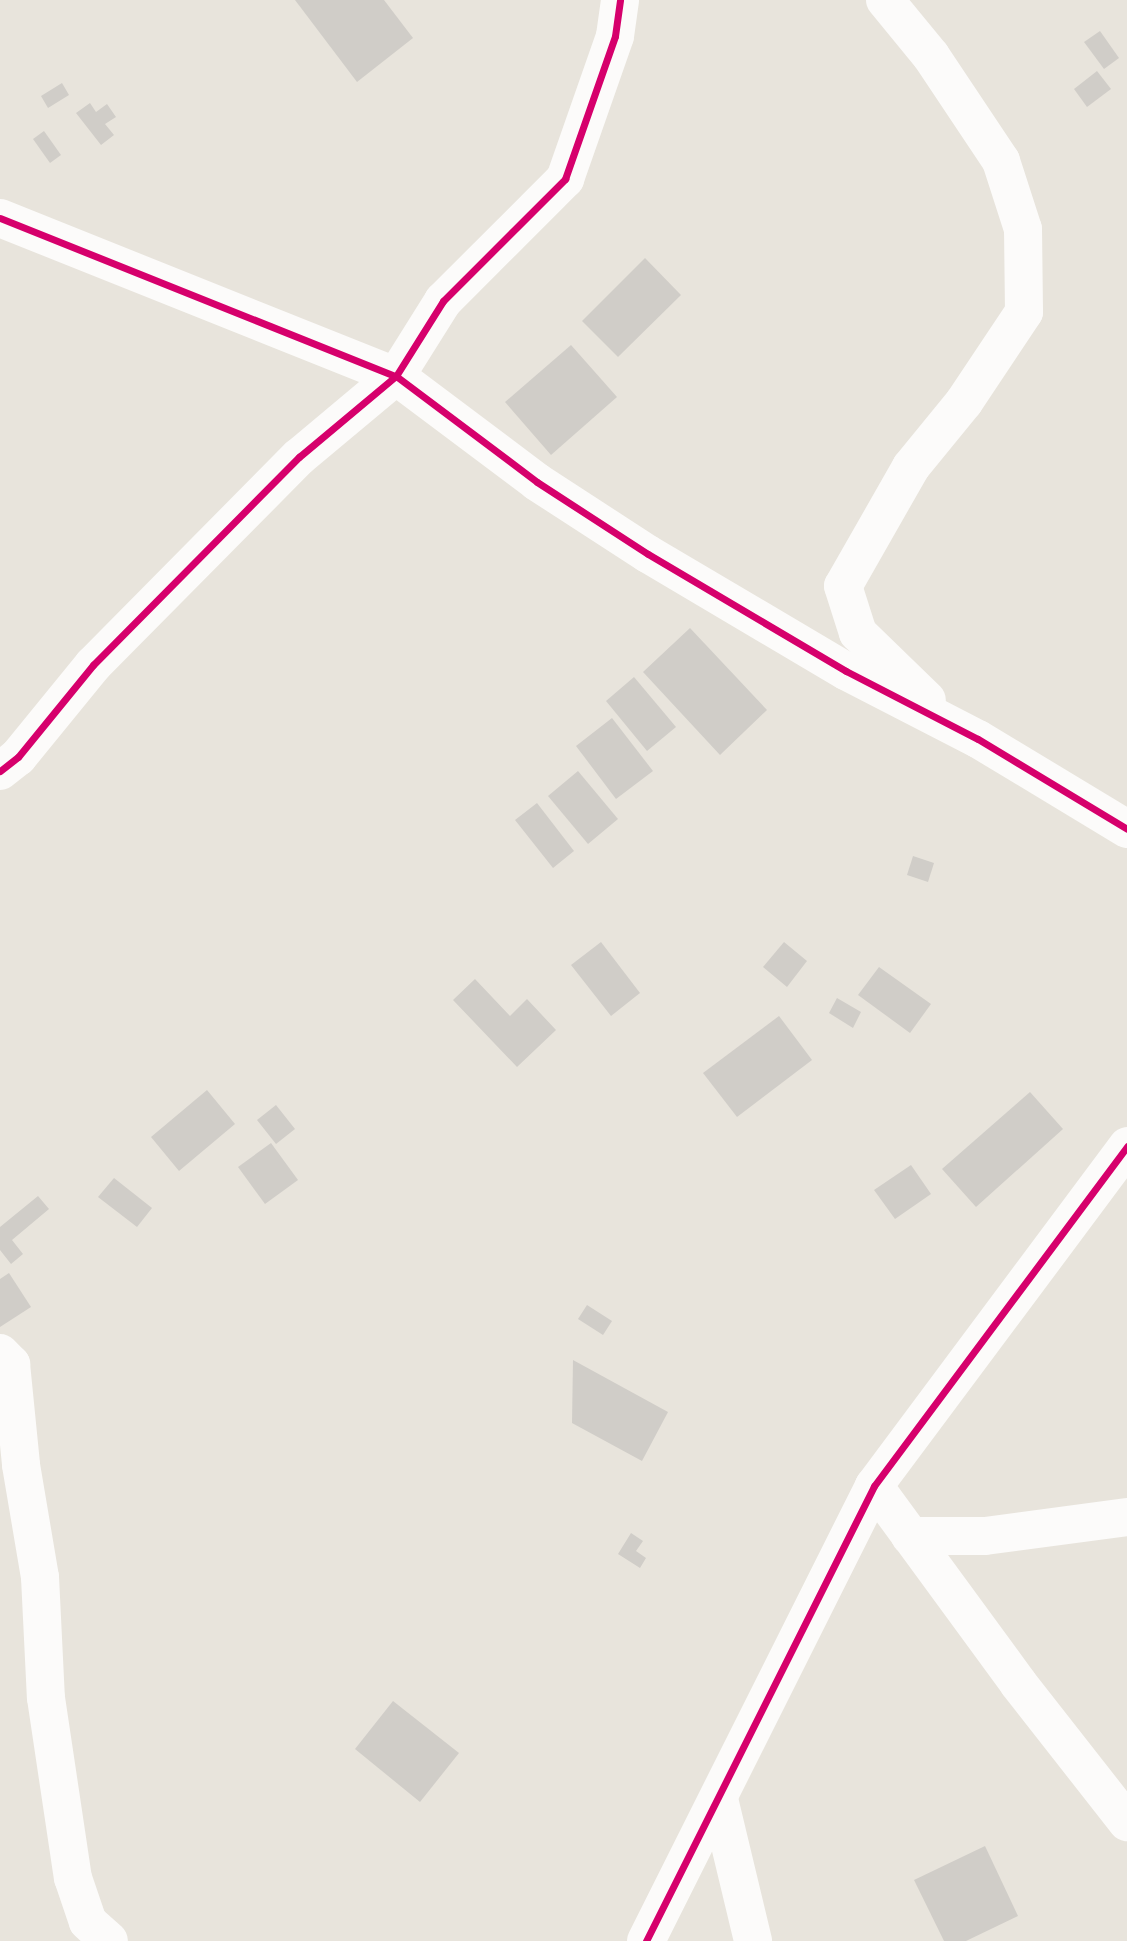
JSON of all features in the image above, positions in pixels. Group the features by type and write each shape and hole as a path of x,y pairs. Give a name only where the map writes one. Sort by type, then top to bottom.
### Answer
{"street":[{"path":"0,771 18,757 93,665 299,457 396,376 443,301 565,179 615,36 620,0"},
{"path":"885,0 931,56 1001,161 1023,229 1024,312 964,402 911,467 844,586 858,633 952,725"},
{"path":"0,218 396,376 537,482 648,554 846,671 952,725 1127,829"},
{"path":"646,1941 874,1486 1127,1146"},
{"path":"0,1353 11,1364 21,1465 40,1577 46,1698 73,1878 88,1922 109,1941"},
{"path":"874,1486 1018,1683 1127,1822"},
{"path":"910,1536 985,1536 1127,1517"},
{"path":"719,1799 753,1941"}],"building":[{"path":"295,0 384,0 413,38 357,82"},
{"path":"1100,31 1119,58 1104,69 1084,42"},
{"path":"1097,71 1111,89 1087,107 1074,89"},
{"path":"62,83 69,95 48,108 41,96"},
{"path":"90,103 96,112 107,104 116,117 105,124 114,135 101,145 76,113"},
{"path":"44,131 61,155 50,163 33,139"},
{"path":"645,258 681,295 618,357 582,321"},
{"path":"571,345 617,397 551,455 505,402"},
{"path":"690,628 767,710 720,755 643,672"},
{"path":"634,677 676,727 647,751 606,701"},
{"path":"612,718 653,771 616,799 576,746"},
{"path":"578,771 618,819 588,844 548,796"},
{"path":"537,803 574,851 553,868 515,820"},
{"path":"913,856 934,863 928,882 907,875"},
{"path":"601,942 640,993 611,1016 571,965"},
{"path":"784,942 807,961 787,987 763,967"},
{"path":"879,967 931,1004 910,1033 858,995"},
{"path":"475,979 510,1016 527,999 556,1030 517,1067 453,1000"},
{"path":"837,998 861,1012 853,1028 829,1013"},
{"path":"779,1016 812,1060 737,1117 703,1073"},
{"path":"207,1090 235,1124 179,1171 151,1137"},
{"path":"1030,1092 1063,1129 976,1207 942,1169"},
{"path":"276,1105 295,1129 276,1144 257,1120"},
{"path":"271,1143 298,1180 265,1204 238,1167"},
{"path":"911,1165 931,1194 895,1219 874,1190"},
{"path":"114,1178 152,1208 137,1227 98,1197"},
{"path":"38,1196 49,1209 12,1240 23,1254 11,1264 0,1250 0,1227"},
{"path":"9,1273 31,1307 0,1327 0,1279"},
{"path":"587,1305 612,1321 603,1335 578,1319"},
{"path":"573,1360 668,1412 642,1461 572,1423"},
{"path":"631,1533 643,1541 636,1551 646,1558 640,1568 618,1554"},
{"path":"393,1701 459,1753 420,1802 355,1749"},
{"path":"985,1846 1018,1916 966,1941 944,1941 914,1880"}],"cycle path":[{"path":"0,771 18,757 93,665 299,457 396,376 443,301 565,179 615,36 620,0"},
{"path":"0,218 396,376 537,482 648,554 846,671 978,739 1127,829"},
{"path":"646,1941 874,1486 1127,1146"}]}
